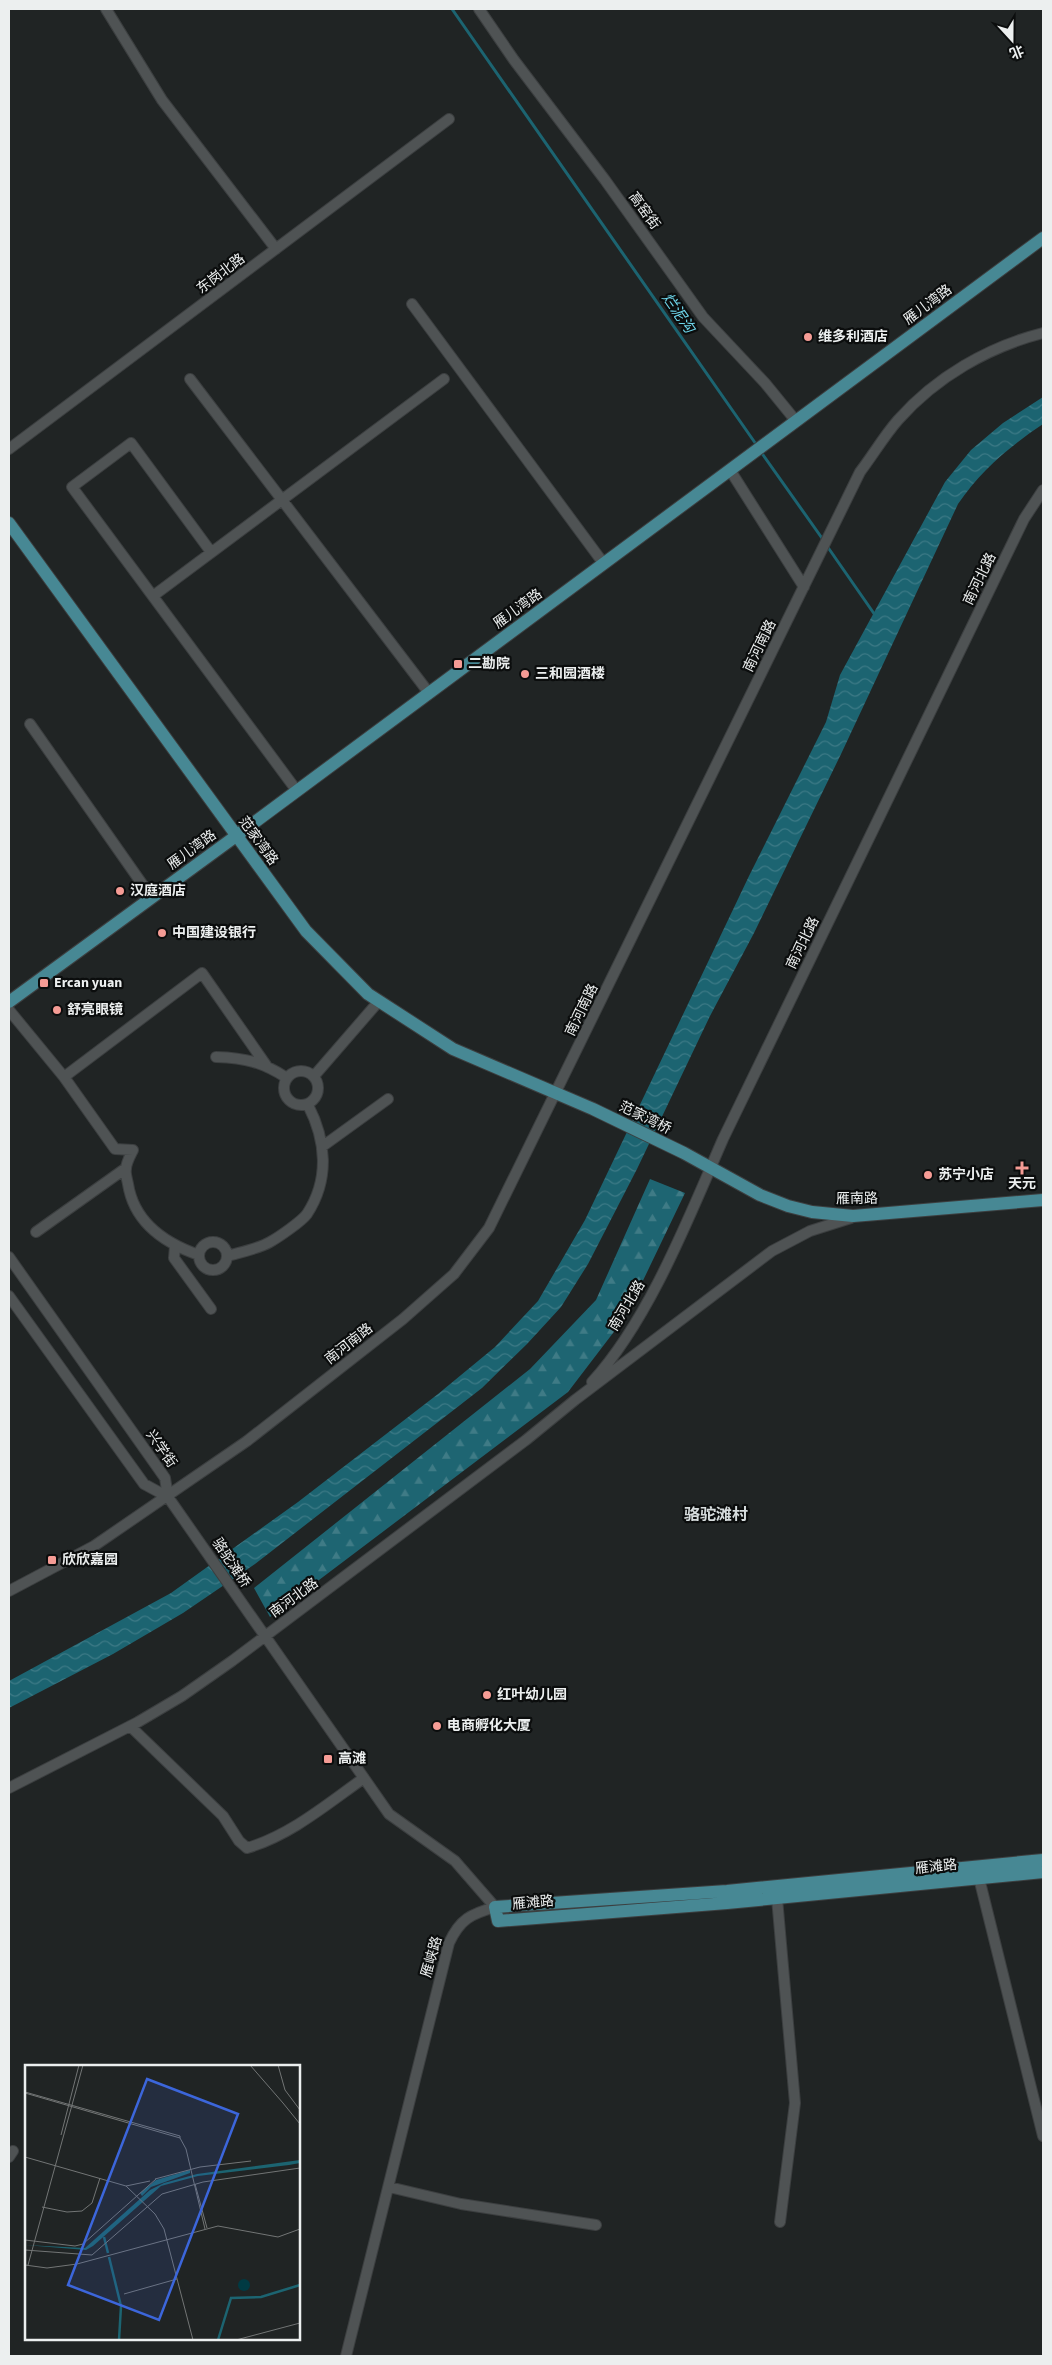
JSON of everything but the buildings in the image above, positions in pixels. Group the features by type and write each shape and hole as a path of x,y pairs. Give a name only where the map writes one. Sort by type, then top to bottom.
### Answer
{"main road":[{"name":"雁儿湾路","path":"9,1002 298,791 1043,238"},
{"name":"范家湾路","path":"9,524 306,931 368,994 453,1049 556,1093"},
{"name":"范家湾桥","path":"556,1093 684,1153"},
{"name":"雁南路","path":"684,1153 760,1195 788,1206 835,1215 864,1215 1043,1200"},
{"name":"雁滩路","path":"1043,1860 728,1891 495,1908 498,1921 777,1898 1043,1872"}],"street":[{"path":"106,9 162,100 276,249"},
{"name":"高窑街","path":"479,9 514,60 605,180 704,317 765,383 796,421"},
{"name":"东岗北路","path":"9,449 449,119"},
{"path":"412,304 604,564"},
{"name":"南河南路","path":"9,1591 94,1546 247,1441 403,1319 454,1274 490,1228 860,472 898,420 929,389 984,354 1024,338 1043,333"},
{"path":"153,596 444,379"},
{"path":"190,380 428,693"},
{"path":"212,552 131,444 72,487 298,791"},
{"path":"733,468 806,583"},
{"name":"南河北路","path":"575,1400 598,1375 640,1315 691,1213 710,1168 1024,519 1043,490"},
{"path":"30,724 152,898"},
{"path":"64,1077 202,973 266,1065"},
{"path":"314,1076 379,1001"},
{"path":"9,1010 64,1077 115,1149 133,1150 126,1168 130,1194 141,1216 158,1235 175,1246 198,1255 201,1263 212,1270 224,1264 227,1256 225,1248 214,1242 205,1244 198,1255"},
{"path":"216,1057 242,1058 266,1065 287,1078"},
{"path":"300,1071 314,1076 318,1084 318,1094 308,1105 293,1104 286,1097 284,1087 287,1078 300,1071"},
{"path":"323,1146 388,1099"},
{"path":"227,1256 270,1242 306,1215 319,1186 323,1146 318,1124 308,1105"},
{"path":"36,1232 126,1168"},
{"name":"南河北路","path":"9,1788 130,1726 182,1696 266,1636 526,1440 575,1400 772,1251 810,1231 864,1215"},
{"path":"175,1246 174,1258 211,1309"},
{"name":"兴学街","path":"9,1257 165,1478 168,1497"},
{"path":"9,1296 144,1484 168,1497"},
{"name":"骆驼滩桥","path":"168,1497 266,1636"},
{"path":"266,1636 389,1814 455,1861 495,1908"},
{"path":"130,1726 223,1816 239,1841 247,1848 261,1844 298,1825 364,1778"},
{"path":"979,1878 1043,2136"},
{"path":"777,1898 795,2103 780,2222"},
{"name":"雁峡路","path":"346,2356 449,1942 456,1928 473,1913 495,1908"},
{"path":"389,2187 461,2204 596,2225"}],"green space":[{"path":"650,1179 685,1193 626,1316 568,1392 270,1617 254,1588 530,1369 596,1300"}],"water":[{"path":"1043,397 1043,424 996,460 976,480 958,504 842,752 754,933 710,1016 637,1169 588,1264 561,1307 482,1388 255,1564 183,1613 113,1654 9,1708 9,1681 171,1593 298,1502 438,1394 495,1347 538,1301 585,1220 749,876 826,722 840,675 945,482 971,450 1003,423"}],"waterway":[{"name":"烂泥沟","path":"452,9 758,447"},
{"name":"烂泥沟","path":"761,452 824,541"},
{"name":"烂泥沟","path":"827,546 875,615"}],"place":[{"name":"维多利酒店","path":"808,337"},
{"name":"二勘院","path":"458,664"},
{"name":"三和园酒楼","path":"525,674"},
{"name":"汉庭酒店","path":"120,891"},
{"name":"中国建设银行","path":"162,933"},
{"name":"Ercan yuan","path":"44,983"},
{"name":"舒亮眼镜","path":"57,1010"},
{"name":"天元","path":"1022,1168"},
{"name":"苏宁小店","path":"928,1175"},
{"name":"欣欣嘉园","path":"52,1560"},
{"name":"红叶幼儿园","path":"487,1695"},
{"name":"电商孵化大厦","path":"437,1726"},
{"name":"高滩","path":"328,1759"}],"district":[{"name":"骆驼滩村","path":"716,1515"}]}
